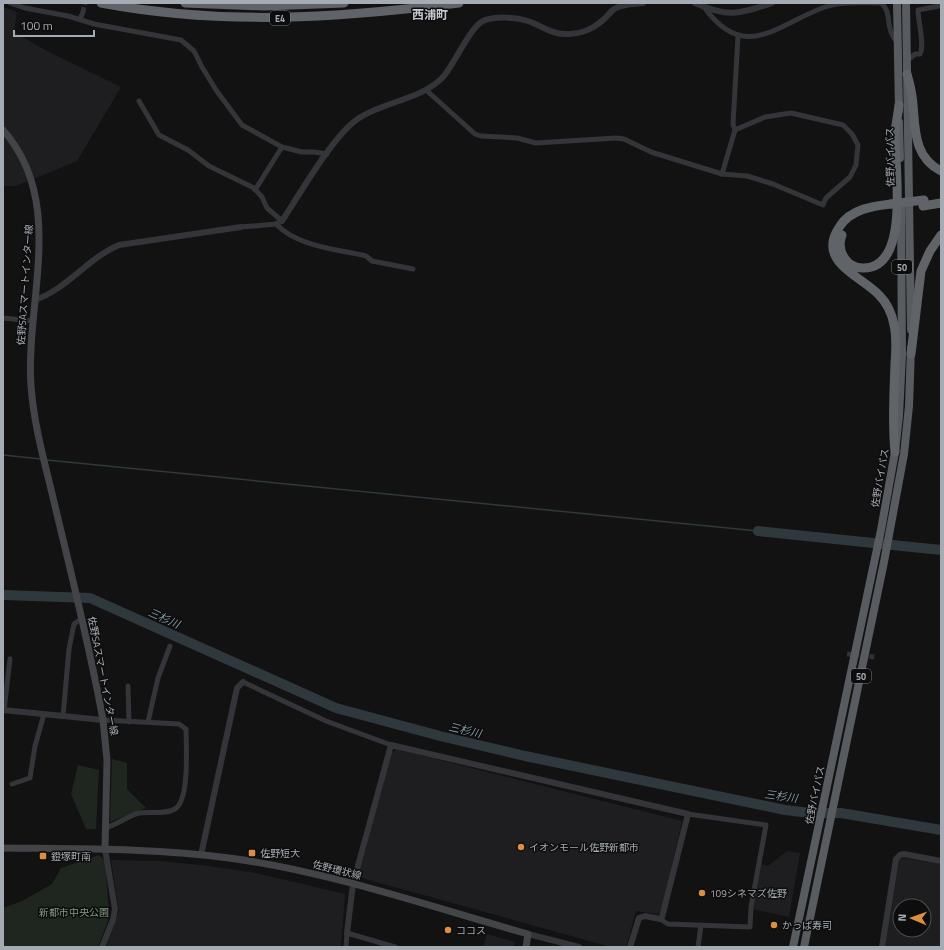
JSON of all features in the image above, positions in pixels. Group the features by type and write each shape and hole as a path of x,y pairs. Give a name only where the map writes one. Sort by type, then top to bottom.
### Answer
{"highway":[{"name":"E4","path":"101,3 187,16 264,18 338,16 459,3"},
{"name":"E4","path":"185,3 264,6 344,3"},
{"name":"佐野バイパス","path":"793,947 881,530 895,452 899,416 902,348 897,3"},
{"name":"佐野バイパス","path":"804,947 884,562 904,454 909,406 911,354 906,3"},
{"path":"907,74 912,96 916,138 920,150 927,161 941,171"},
{"path":"892,207 862,216 846,227 840,243 842,255 846,260 856,267 862,268 874,266 884,258 893,241 897,220 895,132 899,105"},
{"path":"924,203 941,197"},
{"path":"895,452 892,425 896,336 892,316 880,296 842,266 835,255 833,243 837,230 847,218 861,210 941,202"},
{"path":"911,354 921,271 930,251 941,234"}],"main road":[{"name":"佐野SAスマートインター線","path":"3,130 25,164 36,195 40,238 33,322 31,386 42,449 82,619 103,720 107,760 105,849"},
{"name":"佐野環状線","path":"3,848 105,849 201,854 269,865 353,884 528,934"},
{"path":"526,947 528,934"}],"street":[{"path":"10,3 25,8 80,19 94,24 181,40 194,51 216,90 242,124 282,147 302,152 327,154"},
{"path":"35,300 58,288 107,250 119,245 241,227 279,223 344,132 360,117 426,90 445,75 467,40 479,24 484,21 495,18 516,19 528,21 552,32 572,34 595,26 614,9 624,5 643,3"},
{"path":"695,3 729,14 740,14 772,3"},
{"path":"704,7 721,26 738,36 748,38 774,32 826,7 841,4 882,3 888,14 891,36 898,43"},
{"path":"907,61 915,54 920,54 922,50 918,10 939,6 941,3"},
{"path":"80,19 83,12"},
{"path":"722,174 735,130 732,124 738,36"},
{"path":"426,90 475,134 481,136 517,138 536,143 616,138 624,139 651,152 722,174 747,176 773,184 823,205 826,198 850,177 856,166 858,145 852,134 843,124 791,113 765,118 735,130"},
{"path":"139,102 159,135 188,150 209,166 255,190 262,197 267,208 279,223 282,230 298,240 366,256 372,261 413,270"},
{"path":"255,190 282,147"},
{"path":"3,318 33,322"},
{"path":"63,716 73,628 74,624 82,619"},
{"path":"148,722 158,678 170,646"},
{"path":"10,659 4,710 103,720 179,724 186,729 185,788 176,809 171,811 138,813 114,826 105,828"},
{"path":"201,854 237,688 243,682 326,721 391,745 688,814 766,825 751,907 750,927 668,924 660,919 645,916 639,918 630,947"},
{"path":"128,686 129,722"},
{"path":"12,784 30,778 35,746 44,714"},
{"path":"346,947 353,884 391,745"},
{"path":"660,919 665,908 688,814"},
{"path":"102,947 113,920 114,909 105,849"},
{"path":"882,947 896,859 900,855 904,854 941,861"},
{"path":"698,947 701,925"},
{"path":"347,933 395,947"},
{"path":"528,934 579,947"}],"shaded area":[{"path":"3,7 17,12 14,32 47,51 121,87 77,161 16,186 3,186"},
{"name":"イオンモール佐野新都市","path":"396,749 682,821 661,913 657,914 636,911 626,947 611,947 362,878 359,874 391,754"},
{"path":"787,851 800,853 789,917 753,909 761,864 768,866"},
{"path":"904,858 941,864 941,947 885,947 892,900 892,938 932,938 932,898 892,898 898,860"},
{"path":"111,860 160,861 209,866 256,873 345,894 341,947 106,947 119,911"},
{"path":"487,934 515,942 513,947 483,947"}],"green space":[{"path":"112,759 127,763 127,789 146,808 110,822"},
{"path":"78,765 99,770 96,829 86,829 71,794"},
{"name":"新都市中央公園","path":"99,855 105,861 109,913 108,921 98,947 3,947 3,908 22,901 52,884 61,868"}],"waterway":[{"path":"3,455 41,459"},
{"path":"47,460 758,531"},
{"path":"758,531 941,550"},
{"name":"三杉川","path":"3,595 90,598 336,708 440,736 525,756 785,810 810,813 841,813 941,830"}],"tunnel":[{"path":"83,12 85,3"},
{"path":"847,654 875,657"}],"place":[{"name":"イオンモール佐野新都市","path":"521,847"},
{"name":"佐野短大","path":"252,853"},
{"name":"鐙塚町南","path":"43,856"},
{"name":"109シネマズ佐野","path":"702,893"},
{"name":"かっぱ寿司","path":"774,925"},
{"name":"ココス","path":"448,930"}],"district":[{"name":"西浦町","path":"430,14"}]}
